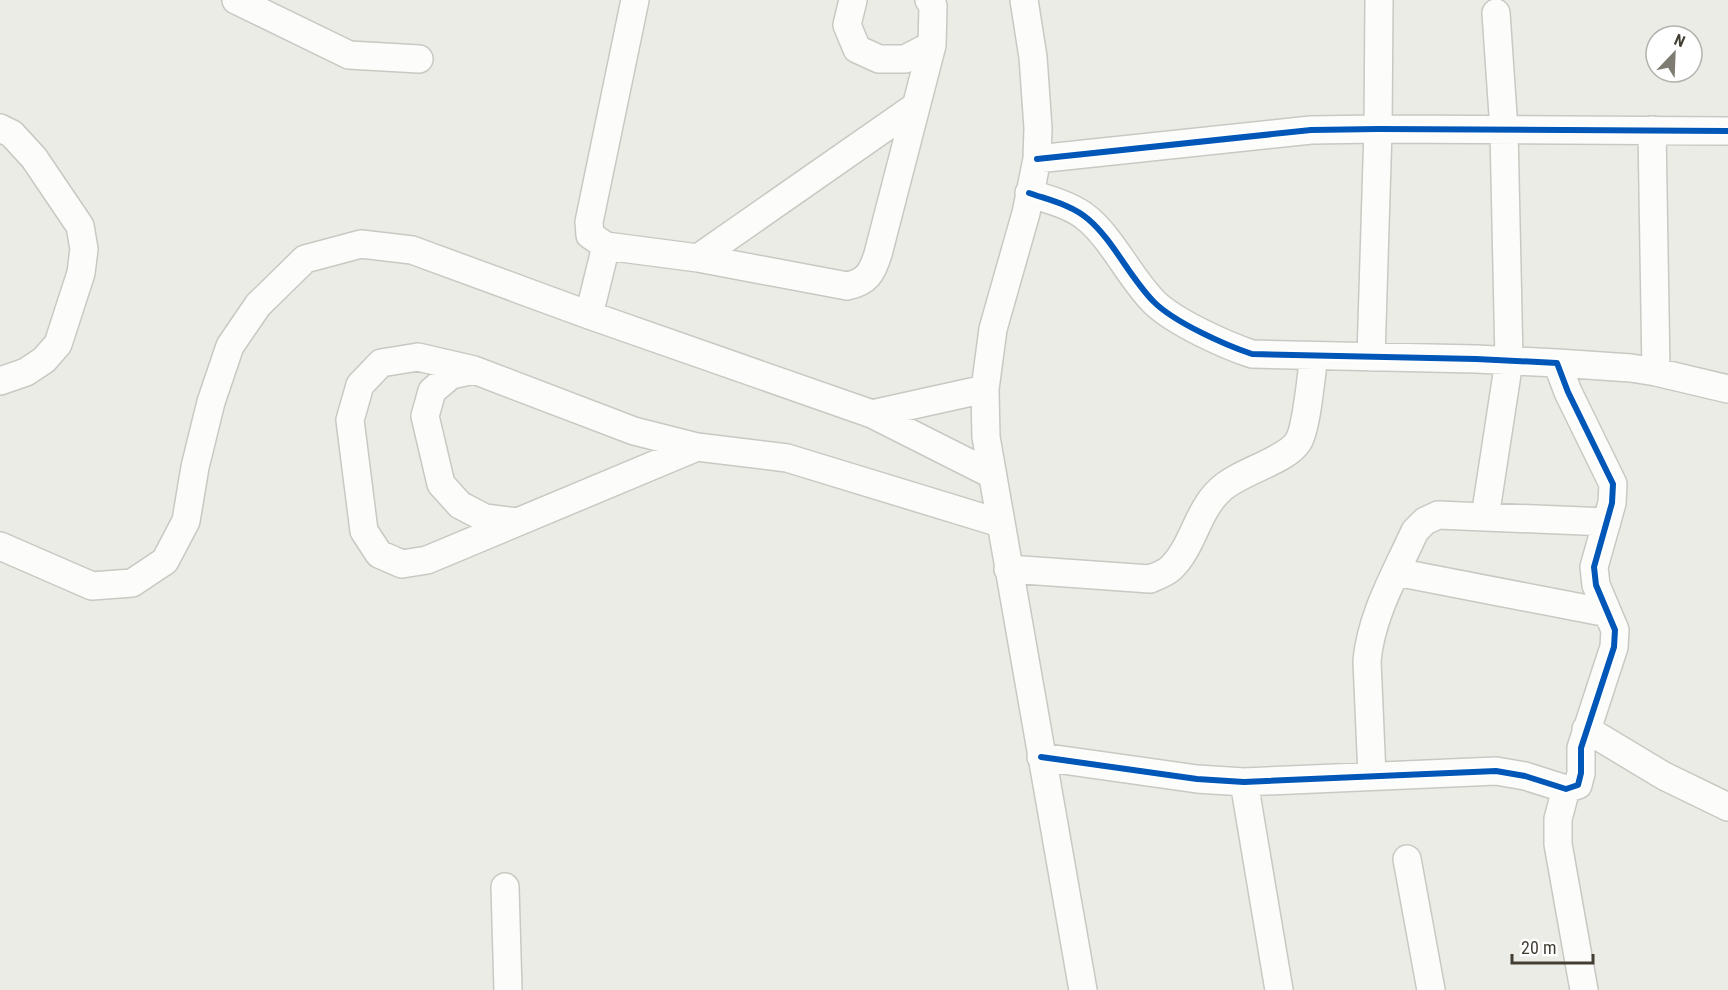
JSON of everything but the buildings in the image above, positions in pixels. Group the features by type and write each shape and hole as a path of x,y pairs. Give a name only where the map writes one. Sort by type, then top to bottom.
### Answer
{"street":[{"path":"236,0 349,55 419,59"},
{"path":"634,0 589,222 591,235 606,246 698,258 847,286 860,284 873,269 932,45 933,6 929,0"},
{"path":"853,0 847,25 857,49 879,59 905,59 932,45"},
{"path":"1024,0 1033,57 1038,128 1037,159 1026,213 993,328 985,389 986,437 1083,990"},
{"path":"1371,357 1378,129 1378,0"},
{"path":"1485,517 1509,361 1504,130 1496,13"},
{"path":"698,258 916,106"},
{"path":"0,128 12,134 34,158 80,226 84,249 81,273 57,344 44,360 26,372 0,381"},
{"path":"1037,159 1311,130 1728,131"},
{"path":"1652,130 1656,372"},
{"path":"1029,193 1071,208 1089,219 1140,287 1156,304 1230,346 1252,354 1509,361 1631,368 1728,389"},
{"path":"0,546 92,586 132,583 165,561 186,521 195,467 211,402 230,346 258,305 305,259 361,244 412,250 872,414 991,474"},
{"path":"589,315 606,246"},
{"path":"1008,569 1150,579 1170,570 1182,554 1218,491 1229,482 1287,453 1298,443 1303,428 1314,356"},
{"path":"697,447 427,560 402,564 378,554 364,531 350,420 360,385 381,363 418,357 474,370 634,431 697,447 787,458 1000,523"},
{"path":"1041,756 1197,779 1244,782 1496,771 1525,776 1566,789 1578,785 1581,773 1581,748 1614,647 1615,630 1596,585 1594,567 1611,503 1613,484 1557,363"},
{"path":"474,370 451,375 432,391 425,416 441,484 460,505 485,518 516,522"},
{"path":"872,414 985,389"},
{"path":"1372,776 1367,661 1369,643 1374,624 1415,531 1425,521 1438,515 1606,522"},
{"path":"1396,572 1608,613"},
{"path":"1586,729 1664,776 1728,807"},
{"path":"1244,782 1279,990"},
{"path":"1566,789 1558,819 1558,844 1584,990"},
{"path":"1407,859 1431,990"},
{"path":"505,887 508,990"}],"cycle path":[{"path":"1037,159 1311,130 1728,131"},
{"path":"1029,193 1068,206 1088,219 1105,237 1145,292 1163,310 1200,332 1252,354 1557,363 1568,392 1613,484 1612,503 1594,567 1596,585 1615,630 1614,647 1581,748 1581,773 1578,785 1566,789 1525,776 1496,771 1244,782 1197,779 1041,757"}]}
